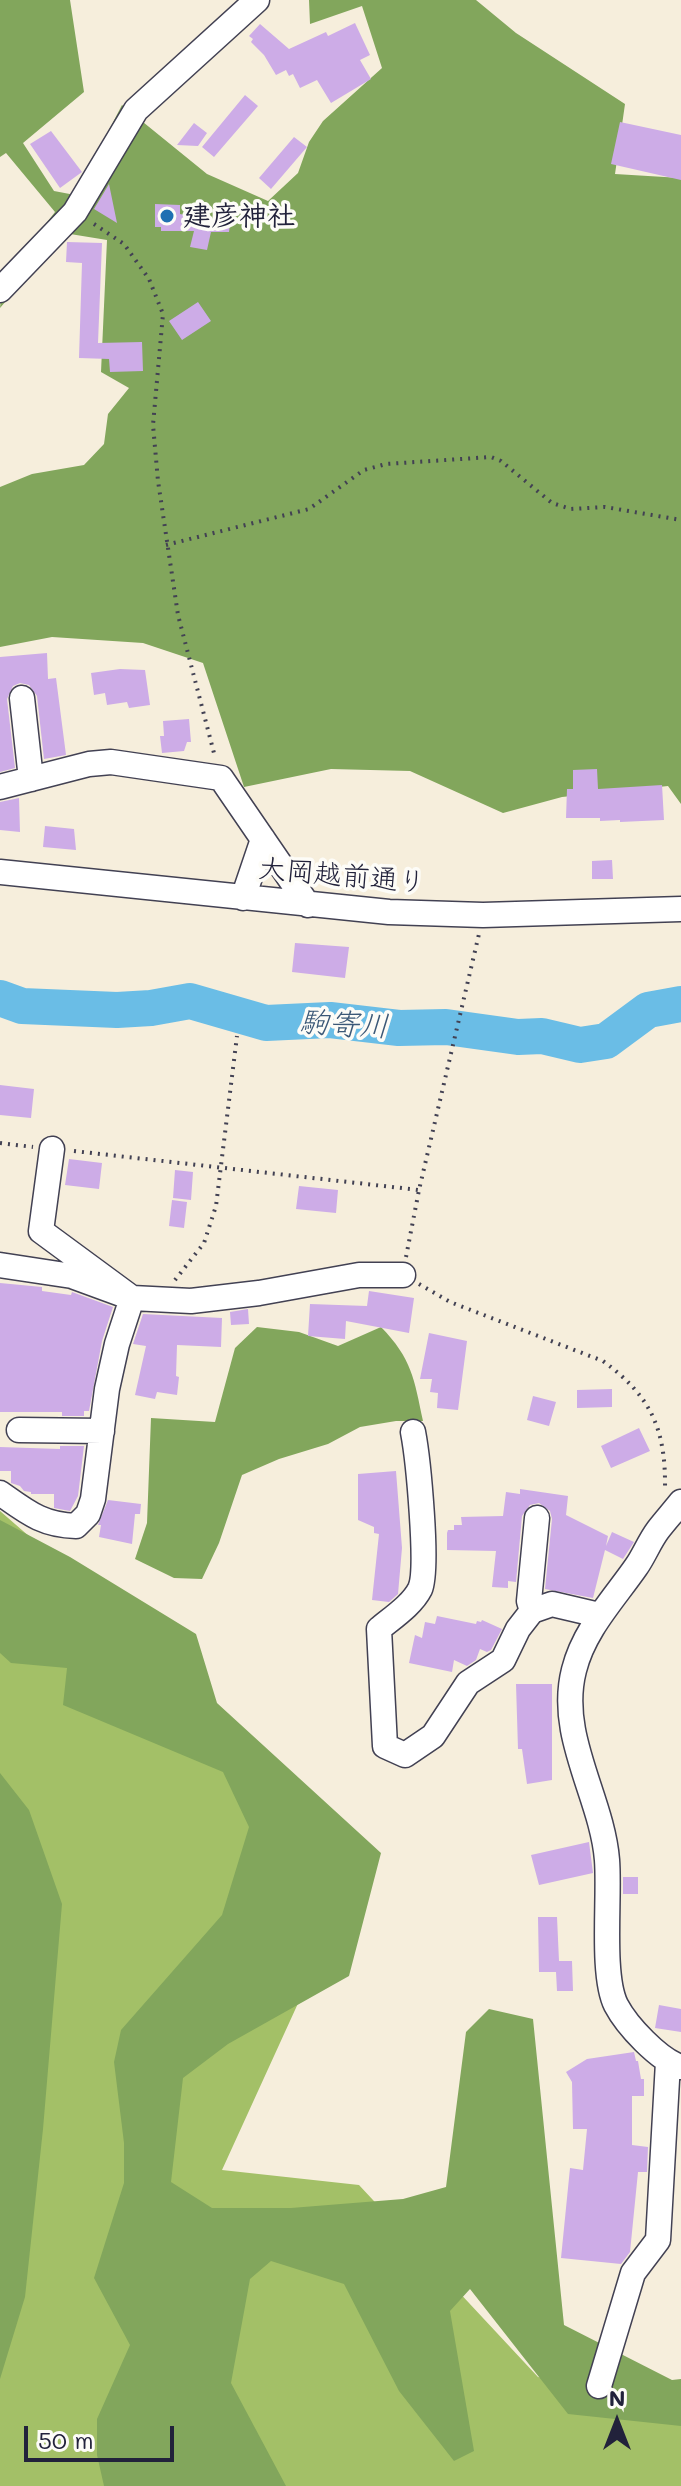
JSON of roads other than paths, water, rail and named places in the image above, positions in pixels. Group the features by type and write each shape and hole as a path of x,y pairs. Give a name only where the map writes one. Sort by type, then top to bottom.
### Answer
{"street":[{"path":"0,290 75,212 136,110 257,0"},
{"path":"22,698 31,779"},
{"path":"0,787 89,764 111,762 221,778 308,905"},
{"path":"243,898 263,839"},
{"name":"大岡越前通り","path":"0,872 389,912 483,915 681,909"},
{"path":"52,1149 41,1231 144,1299"},
{"path":"0,1265 72,1276 144,1299 191,1301 259,1293 359,1275 403,1275"},
{"path":"0,1493 38,1519 57,1526 76,1526 88,1514 93,1499 107,1389 117,1344 144,1299"},
{"path":"19,1430 102,1431"},
{"path":"413,1432 419,1471 423,1558 421,1588 379,1629 385,1746 405,1755 433,1736 468,1683 503,1660 518,1629 532,1611 552,1604 599,1615"},
{"path":"599,2386 633,2273 670,2224 674,2064 641,2038 616,2005 610,1982 607,1859 575,1741 570,1696 574,1670 599,1615 637,1566 673,1498"},
{"path":"532,1611 529,1601 537,1518"}],"waterway":[{"name":"駒寄川","path":"0,998 22,1006 117,1010 190,1001 266,1023 330,1020 399,1028 446,1027 518,1037 542,1036 580,1045 606,1041 648,1010 681,1004"}],"place":[{"name":"建彦神社","path":"167,216"}]}
